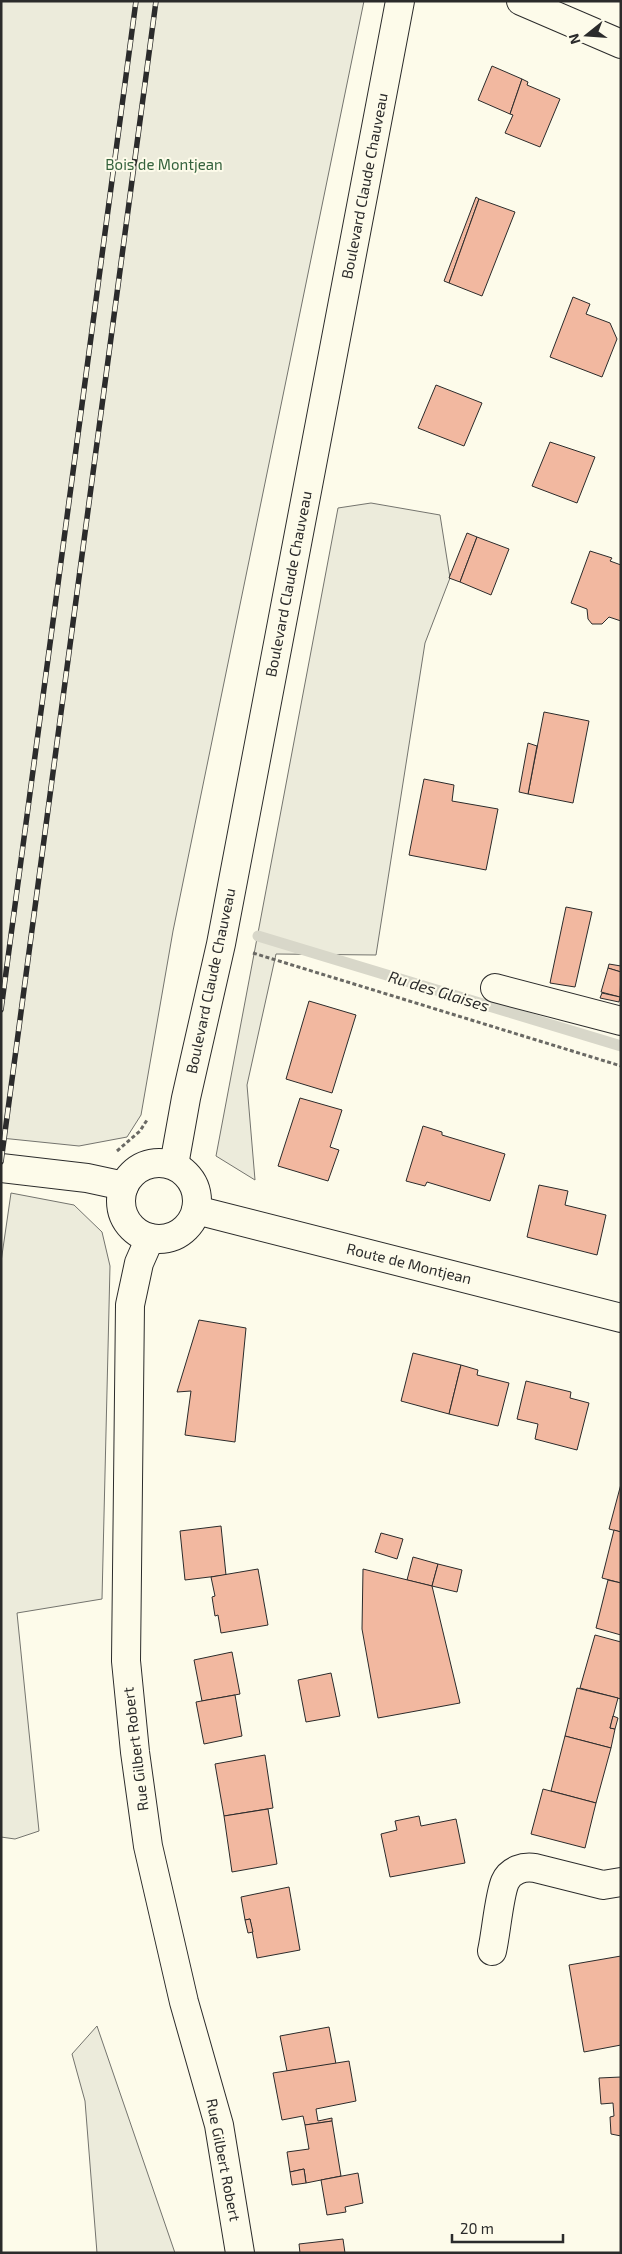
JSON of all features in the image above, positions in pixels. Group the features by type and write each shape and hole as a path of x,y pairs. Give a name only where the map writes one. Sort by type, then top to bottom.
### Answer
{"street":[{"name":"Boulevard Claude Chauveau","path":"174,1165 221,944 400,1"},
{"path":"521,1 621,44"},
{"path":"495,988 621,1021"},
{"path":"159,1162 174,1165 185,1173 193,1183 197,1197 196,1210 190,1224 179,1234 165,1239 150,1238 138,1233 128,1224 122,1212 121,1199 124,1186 132,1174 144,1165 159,1162"},
{"path":"1,1168 87,1178 124,1186"},
{"name":"Route de Montjean","path":"196,1210 621,1318"},
{"name":"Rue Gilbert Robert","path":"150,1238 138,1263 130,1305 127,1670 135,1752 148,1846 184,2002 219,2125 240,2253"},
{"path":"492,1951 505,1882 518,1870 526,1867 535,1868 604,1885 621,1882"}],"path":[{"path":"221,944 621,1066"}],"green space":[{"name":"Bois de Montjean","path":"1,1 364,1 173,931 141,1115 127,1137 79,1146 1,1138"},
{"path":"371,503 440,515 450,578 425,643 376,955 276,954 247,1085 255,1180 216,1156 338,508"},
{"path":"11,1193 74,1205 102,1232 110,1266 102,1599 17,1613 39,1831 15,1839 1,1837 1,1262"},
{"path":"97,2026 175,2253 97,2253 85,2101 72,2054"}],"building":[{"path":"492,66 522,79 510,114 478,100"},
{"path":"522,79 528,82 527,85 560,99 540,147 505,133 513,115 510,114"},
{"path":"476,197 479,199 449,283 444,281"},
{"path":"479,199 515,212 482,296 449,283"},
{"path":"573,297 590,304 586,314 610,323 617,339 602,377 550,357"},
{"path":"436,385 482,403 464,446 418,428"},
{"path":"550,442 595,457 577,503 532,486"},
{"path":"467,533 477,537 460,582 449,578"},
{"path":"477,537 509,549 491,595 460,582"},
{"path":"590,551 612,558 610,561 621,565 621,621 609,617 602,624 592,624 588,619 587,609 571,603"},
{"path":"544,712 589,721 573,803 528,794"},
{"path":"528,743 537,746 528,794 519,792"},
{"path":"424,779 454,785 452,801 498,809 486,870 409,855"},
{"path":"566,907 592,912 575,987 550,983"},
{"path":"609,964 621,966 621,972 608,968"},
{"path":"608,968 621,972 620,997 601,992"},
{"path":"602,993 620,997 619,1002 600,998"},
{"path":"309,1001 356,1015 332,1093 286,1079"},
{"path":"300,1098 342,1110 330,1147 339,1150 328,1181 278,1166"},
{"path":"423,1126 442,1132 442,1135 505,1154 490,1201 427,1182 425,1186 406,1181"},
{"path":"539,1185 568,1191 565,1205 606,1215 597,1255 527,1237"},
{"path":"199,1320 246,1328 235,1442 185,1435 191,1391 177,1392"},
{"path":"413,1353 461,1365 449,1414 401,1401"},
{"path":"461,1365 478,1370 477,1375 509,1383 498,1426 449,1414"},
{"path":"526,1381 571,1392 570,1398 589,1403 577,1450 535,1439 538,1424 517,1419"},
{"path":"621,1484 621,1532 609,1529"},
{"path":"221,1526 226,1575 185,1580 180,1531"},
{"path":"614,1530 621,1532 621,1583 602,1578"},
{"path":"381,1533 403,1539 397,1559 375,1552"},
{"path":"413,1557 438,1564 432,1586 407,1580"},
{"path":"438,1564 462,1570 457,1592 432,1586"},
{"path":"258,1569 268,1625 221,1633 218,1615 215,1616 212,1597 215,1596 211,1577"},
{"path":"363,1569 432,1586 460,1703 378,1718 362,1629"},
{"path":"608,1580 621,1583 621,1635 596,1628"},
{"path":"595,1635 621,1642 621,1699 580,1688"},
{"path":"232,1652 240,1694 202,1701 194,1660"},
{"path":"331,1673 340,1716 306,1722 298,1680"},
{"path":"577,1688 618,1698 610,1728 615,1729 611,1748 565,1736"},
{"path":"235,1695 242,1736 204,1744 196,1702"},
{"path":"613,1716 618,1718 615,1729 610,1728"},
{"path":"565,1736 611,1748 596,1803 551,1791"},
{"path":"265,1755 273,1808 224,1816 215,1764"},
{"path":"543,1789 596,1803 585,1848 531,1834"},
{"path":"268,1809 277,1864 232,1872 224,1816"},
{"path":"419,1816 421,1826 456,1819 465,1863 390,1877 381,1834 397,1830 395,1821"},
{"path":"289,1887 300,1950 257,1958 250,1919 245,1920 241,1897"},
{"path":"250,1919 253,1932 248,1933 245,1920"},
{"path":"621,1956 621,2045 584,2052 569,1965"},
{"path":"329,2027 336,2064 287,2071 280,2036"},
{"path":"349,2061 356,2101 316,2109 318,2121 332,2118 332,2121 305,2125 303,2116 282,2120 273,2073"},
{"path":"621,2077 621,2136 611,2134 610,2117 614,2116 613,2103 601,2104 599,2078"},
{"path":"332,2121 341,2176 306,2183 304,2169 290,2172 287,2152 309,2149 305,2125"},
{"path":"304,2169 306,2183 292,2185 290,2172"},
{"path":"358,2173 363,2203 345,2207 346,2212 327,2215 321,2180"},
{"path":"343,2239 345,2253 300,2253 299,2244"}],"waterway":[{"name":"Ru des Glaises","path":"258,936 621,1046"}],"railway":[{"path":"1,1010 136,1"},
{"path":"1,1162 156,1"}]}
